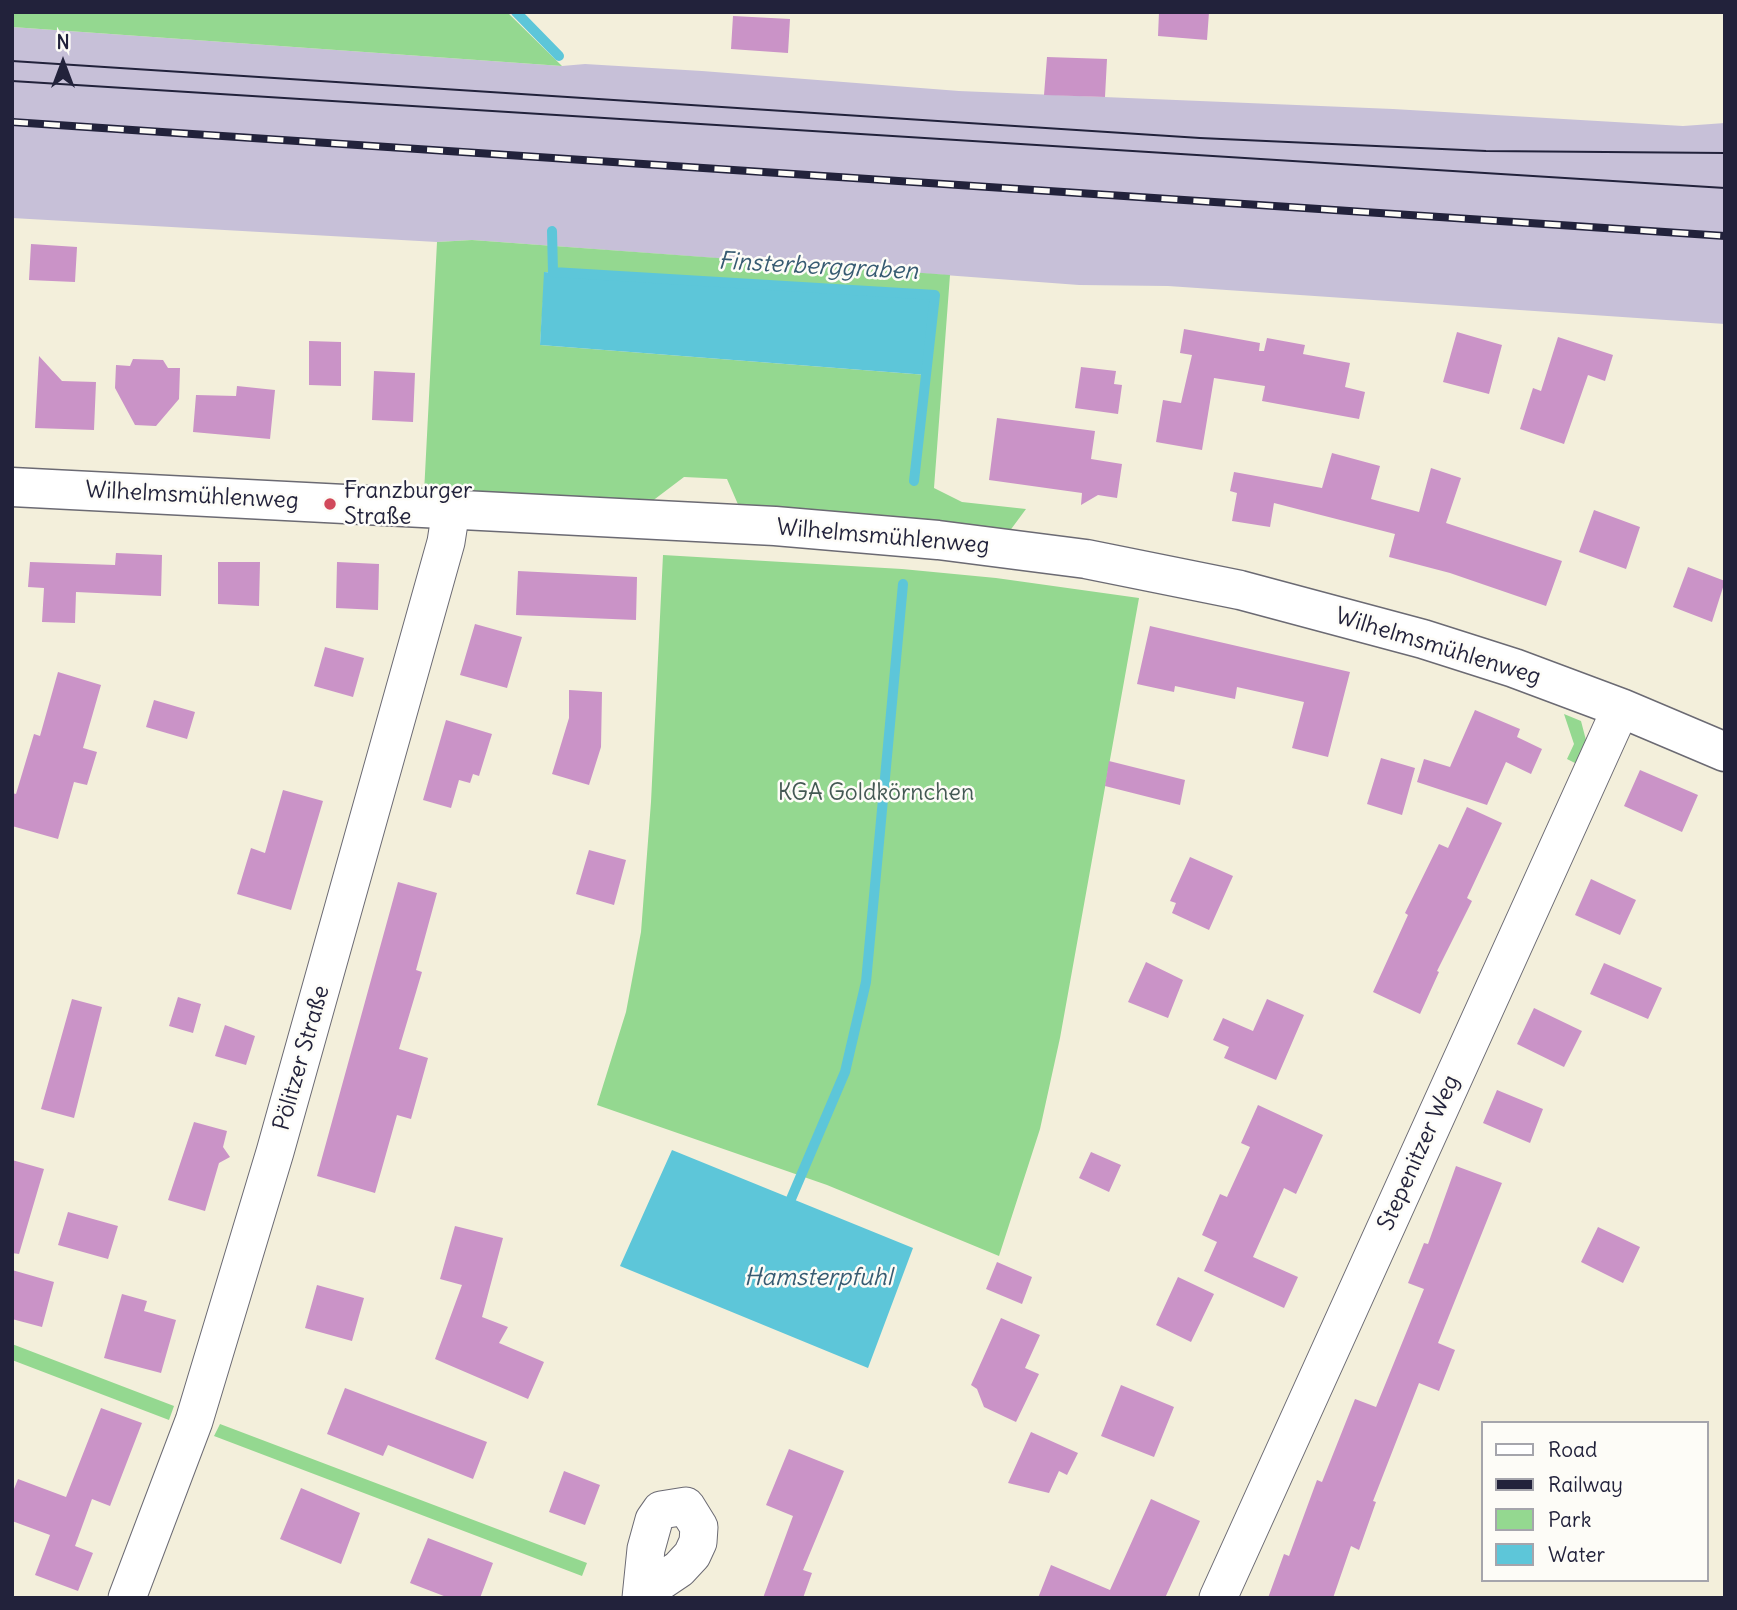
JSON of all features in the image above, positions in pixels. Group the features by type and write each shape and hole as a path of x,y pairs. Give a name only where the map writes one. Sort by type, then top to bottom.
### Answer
{"street":[{"name":"Wilhelmsmühlenweg","path":"12,487 859,532 1086,559 1193,579 1318,610 1514,668 1725,752"},
{"name":"Pölitzer Straße","path":"127,1598 194,1421 275,1152 446,542 451,510"},
{"name":"Stepenitzer Weg","path":"1218,1598 1620,708"}],"shaded area":[{"path":"12,27 562,66 585,64 702,71 959,91 1393,109 1683,126 1725,123 1725,324 1168,286 1079,285 472,240 437,242 12,218"}],"green space":[{"path":"12,12 507,12 562,66 12,27"},
{"path":"472,240 950,275 934,488 962,502 1026,509 1009,532 740,509 727,479 684,477 647,505 424,493 437,242","holes":["545,272 935,295 927,375 540,345"]},
{"name":"KGA Goldkörnchen","path":"663,555 902,569 996,578 1139,598 1060,1038 1040,1129 999,1256 827,1185 597,1105 626,1012 641,932 651,802"},
{"path":"1564,714 1581,721 1587,744 1579,765 1567,759 1574,744"},
{"path":"12,1344 174,1406 169,1420 12,1360"},
{"path":"220,1424 587,1563 582,1576 214,1436"}],"water":[{"path":"544,272 935,295 927,375 540,345"},
{"name":"Hamsterpfuhl","path":"672,1150 913,1248 868,1368 620,1266"}],"building":[{"path":"1159,12 1209,12 1207,40 1158,36"},
{"path":"733,16 790,19 788,53 731,49"},
{"path":"1047,57 1107,59 1105,97 1044,95"},
{"path":"31,244 77,247 75,282 29,280"},
{"path":"1184,329 1260,343 1259,351 1264,351 1267,338 1305,345 1303,354 1350,363 1345,387 1365,392 1359,419 1262,401 1265,386 1214,378 1202,450 1156,442 1163,400 1181,403 1192,355 1180,353"},
{"path":"1457,332 1502,345 1489,394 1443,382"},
{"path":"1558,337 1613,355 1605,381 1588,375 1564,444 1520,429 1533,388 1541,391"},
{"path":"309,341 341,342 341,386 309,385"},
{"path":"39,356 62,381 96,382 94,430 35,428"},
{"path":"133,359 163,360 168,368 180,368 179,399 156,426 135,425 115,388 116,365 130,366"},
{"path":"1081,367 1116,371 1114,384 1122,385 1118,414 1075,408"},
{"path":"374,371 415,373 413,422 372,420"},
{"path":"237,386 275,390 270,439 193,432 196,395 236,396"},
{"path":"997,418 1095,431 1091,459 1122,464 1117,498 1098,495 1081,505 1082,493 989,480"},
{"path":"1332,453 1380,466 1371,499 1419,512 1431,468 1461,478 1446,523 1562,561 1546,606 1450,573 1389,557 1395,534 1274,503 1270,527 1232,521 1237,493 1230,491 1234,472 1322,488"},
{"path":"1594,510 1640,527 1626,569 1579,552"},
{"path":"116,553 162,555 161,596 76,592 75,623 42,622 44,588 28,587 30,562 115,565"},
{"path":"218,562 260,562 259,606 218,604"},
{"path":"337,562 379,564 378,610 336,608"},
{"path":"1688,567 1725,581 1712,622 1673,607"},
{"path":"518,571 637,577 636,620 516,615"},
{"path":"475,624 522,637 507,688 460,675"},
{"path":"1150,626 1350,672 1328,757 1292,748 1304,702 1237,687 1235,699 1175,686 1174,692 1137,684"},
{"path":"325,647 364,658 353,697 314,686"},
{"path":"58,672 101,685 83,748 97,752 87,785 74,782 58,839 12,826 12,793 16,794 34,734 40,736"},
{"path":"569,690 602,692 601,747 589,785 552,774 569,718"},
{"path":"154,700 195,712 187,739 146,727"},
{"path":"1475,710 1520,729 1517,737 1542,749 1531,774 1506,762 1487,805 1417,782 1424,759 1450,767"},
{"path":"446,720 492,734 479,776 473,774 470,783 459,780 451,808 423,800"},
{"path":"1381,758 1415,768 1402,815 1367,804"},
{"path":"1109,761 1185,780 1180,805 1105,786"},
{"path":"1640,770 1698,795 1682,832 1624,806"},
{"path":"283,790 323,801 291,910 237,894 251,848 265,853"},
{"path":"1467,807 1502,823 1467,898 1472,901 1437,971 1439,972 1420,1014 1373,992 1408,915 1405,913 1439,844 1448,848"},
{"path":"589,850 626,860 614,905 576,894"},
{"path":"1190,857 1233,876 1209,930 1172,913 1176,903 1170,901"},
{"path":"1591,879 1636,900 1620,935 1575,915"},
{"path":"398,882 437,893 416,970 422,972 399,1049 428,1058 411,1119 397,1115 375,1193 317,1176"},
{"path":"1146,962 1183,980 1168,1018 1128,1002"},
{"path":"1604,963 1662,988 1648,1019 1590,994"},
{"path":"178,997 201,1004 193,1033 169,1026"},
{"path":"72,999 102,1007 74,1118 41,1109"},
{"path":"1267,999 1304,1015 1276,1080 1224,1058 1229,1047 1213,1040 1223,1018 1253,1031"},
{"path":"1534,1008 1582,1031 1564,1067 1517,1044"},
{"path":"225,1025 255,1036 246,1065 215,1056"},
{"path":"1497,1090 1543,1109 1530,1143 1483,1123"},
{"path":"1258,1105 1323,1135 1296,1194 1284,1188 1253,1257 1298,1277 1284,1308 1204,1271 1217,1242 1202,1235 1220,1194 1227,1197 1250,1147 1241,1143"},
{"path":"194,1122 227,1131 223,1147 230,1157 219,1163 205,1211 168,1200"},
{"path":"1091,1152 1121,1165 1109,1192 1079,1178"},
{"path":"12,1160 44,1169 19,1254 12,1253"},
{"path":"1456,1166 1502,1183 1438,1343 1455,1350 1439,1391 1419,1383 1373,1501 1376,1502 1359,1550 1351,1546 1333,1598 1268,1598 1284,1554 1289,1556 1317,1480 1322,1482 1355,1399 1376,1407 1424,1289 1408,1283 1424,1243 1428,1244"},
{"path":"68,1212 118,1226 108,1259 58,1245"},
{"path":"455,1226 503,1238 482,1317 508,1327 499,1343 544,1362 528,1399 435,1359 462,1285 440,1279"},
{"path":"1598,1227 1640,1247 1623,1283 1581,1262"},
{"path":"997,1262 1032,1277 1022,1304 986,1289"},
{"path":"12,1270 54,1282 42,1327 12,1319"},
{"path":"1178,1277 1214,1294 1191,1342 1156,1325"},
{"path":"317,1285 364,1298 352,1341 305,1328"},
{"path":"122,1294 147,1301 144,1311 176,1320 161,1373 104,1358"},
{"path":"1001,1318 1040,1335 1025,1368 1039,1374 1016,1422 984,1407 977,1389 971,1385"},
{"path":"1121,1385 1174,1407 1154,1457 1101,1436"},
{"path":"345,1388 487,1442 473,1479 388,1445 383,1456 327,1434"},
{"path":"101,1408 142,1423 110,1506 92,1499 75,1546 93,1553 78,1591 35,1575 50,1535 12,1521 12,1494 18,1479 66,1497"},
{"path":"1031,1432 1078,1453 1067,1475 1059,1471 1049,1493 1008,1483"},
{"path":"789,1449 844,1471 803,1570 812,1573 803,1598 763,1598 793,1516 766,1505"},
{"path":"564,1471 600,1485 585,1525 549,1512"},
{"path":"301,1488 360,1513 341,1564 280,1539"},
{"path":"1151,1499 1200,1521 1165,1598 1038,1598 1051,1565 1110,1590"},
{"path":"428,1538 493,1563 480,1598 449,1598 410,1583"}],"waterway":[{"name":"Finsterberggraben","path":"516,12 559,56"},
{"name":"Finsterberggraben","path":"552,231 553,272 935,295 914,481"},
{"name":"Finsterberggraben","path":"791,1199 845,1072 866,982 903,584"}],"tram line":[{"path":"12,61 1200,138 1486,151 1725,153"},
{"path":"12,81 1725,188"}],"railway":[{"path":"12,122 1725,236"}],"place":[{"name":"Franzburger Straße","path":"330,504"}]}
